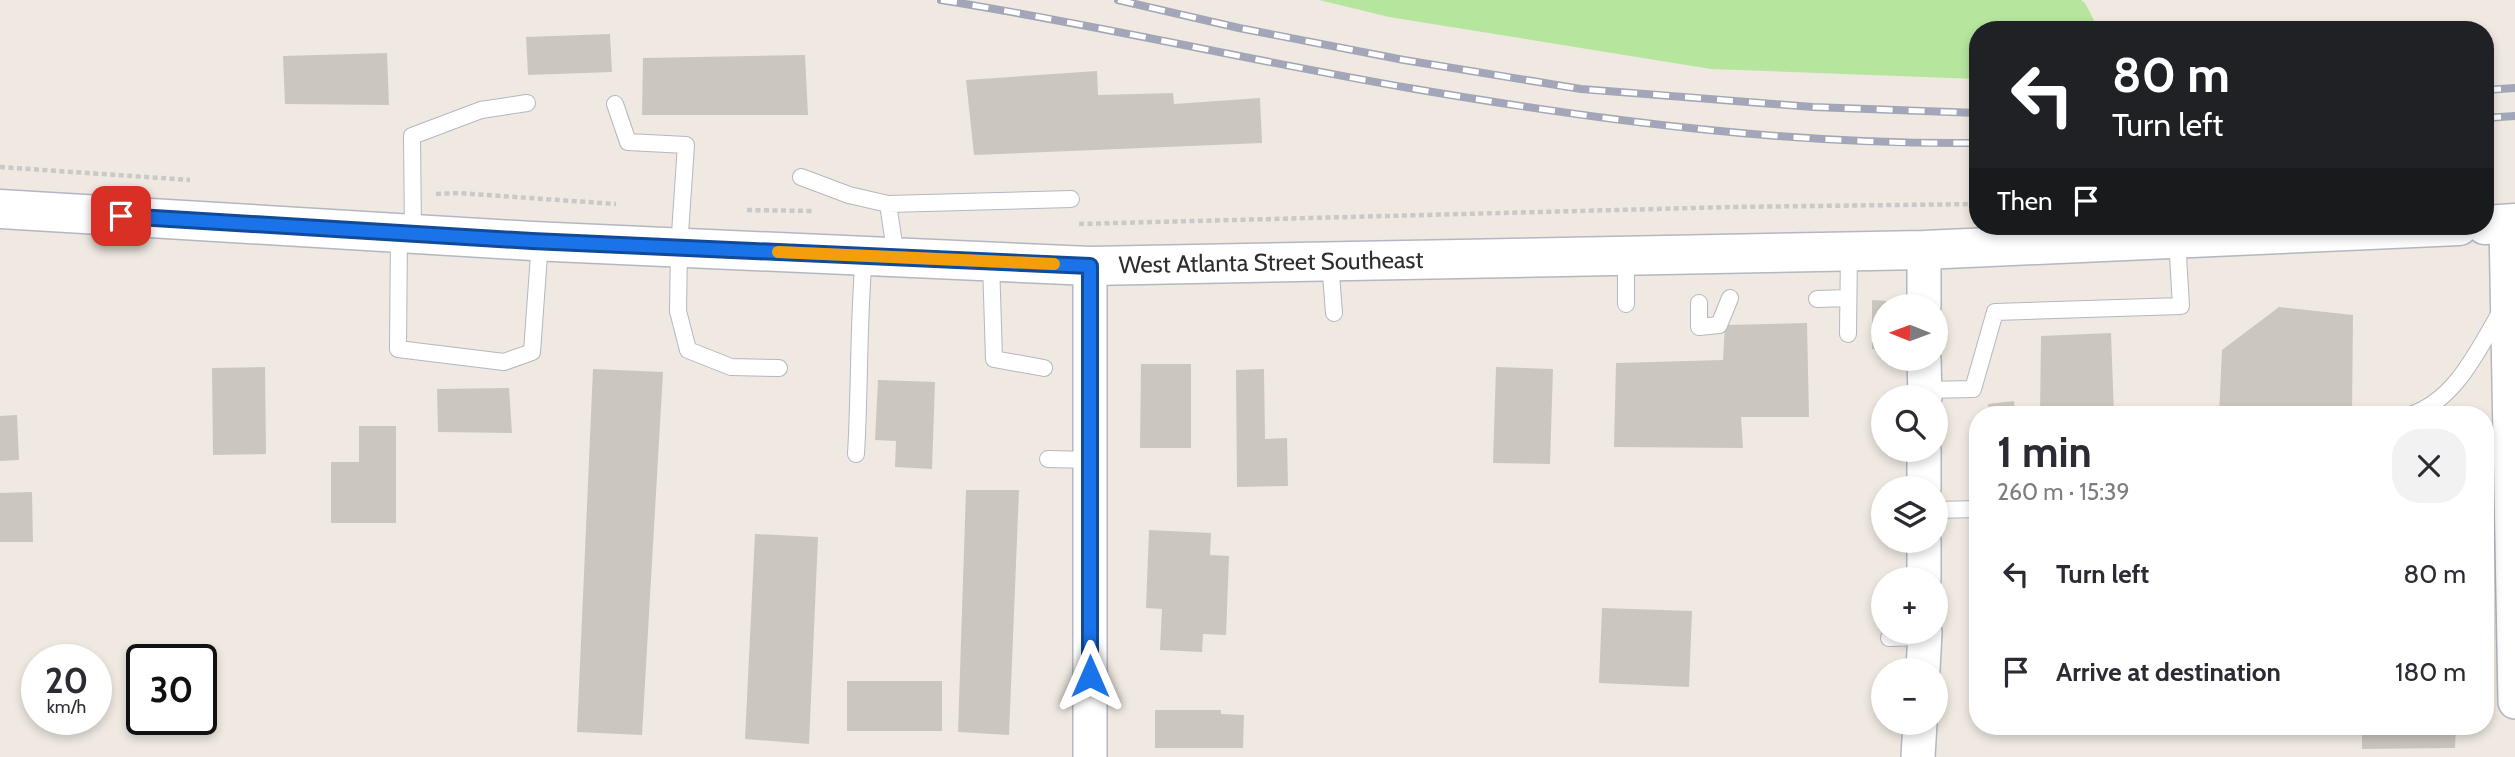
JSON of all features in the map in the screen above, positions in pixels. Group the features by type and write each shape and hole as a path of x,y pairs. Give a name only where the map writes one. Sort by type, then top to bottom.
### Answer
{"street":[{"name":"West Atlanta Street Southeast","path":"3,211 540,241 1090,266 1924,250 2248,235"},
{"path":"2502,224 2511,300 2515,702"},
{"path":"1924,250 1924,294"},
{"path":"1090,266 1090,757"},
{"path":"1918,757 1919,735"}],"lane":[{"path":"527,103 481,110 412,136 398,349 504,362 532,352 540,241"},
{"path":"615,104 628,142 686,145 678,311 688,350 732,367 779,368"},
{"path":"802,177 849,195 888,204 1071,199"},
{"path":"856,454 860,384 859,304 880,257 888,204"},
{"path":"1925,382 1973,389 1994,312 2181,306 2177,238"},
{"path":"1848,334 1849,251"},
{"path":"1626,256 1626,304"},
{"path":"1330,261 1334,313"},
{"path":"991,262 994,359 1044,368"},
{"path":"1699,303 1699,327 1719,325 1730,298"},
{"path":"1817,299 1848,299"},
{"path":"2428,406 2452,388 2511,300"},
{"path":"1048,459 1090,460"},
{"path":"1948,510 1969,509"}],"green space":[{"path":"1319,0 2081,0 2094,21 1969,21 1969,79 1711,69 1389,17"}],"building":[{"path":"610,34 612,72 528,75 526,37"},
{"path":"387,53 389,105 285,104 283,56"},
{"path":"805,55 808,115 642,115 643,58"},
{"path":"1097,71 1098,95 1173,93 1174,104 1260,98 1262,143 974,155 966,80"},
{"path":"2279,307 2353,315 2352,406 2219,406 2222,350"},
{"path":"1807,323 1809,417 1741,417 1743,448 1614,447 1616,363 1723,360 1725,325"},
{"path":"2111,333 2114,406 2040,406 2041,336"},
{"path":"1141,364 1191,364 1191,448 1140,448"},
{"path":"265,367 266,454 213,455 212,368"},
{"path":"1496,367 1553,369 1550,464 1493,463"},
{"path":"593,369 663,372 642,735 577,732"},
{"path":"1264,369 1265,439 1287,438 1288,486 1237,487 1236,370"},
{"path":"878,380 935,382 932,469 895,467 896,441 875,440"},
{"path":"509,388 512,433 438,432 437,389"},
{"path":"2014,401 2014,406 1988,406"},
{"path":"17,415 19,460 0,461 0,416"},
{"path":"359,426 396,426 396,523 331,523 331,462 359,462"},
{"path":"966,490 1019,490 1009,735 958,732"},
{"path":"32,492 33,542 0,542 0,493"},
{"path":"1149,530 1211,533 1210,555 1229,556 1226,635 1203,634 1202,652 1160,650 1162,609 1146,608"},
{"path":"755,534 818,537 809,744 745,739"},
{"path":"1602,608 1692,611 1689,687 1599,683"},
{"path":"847,681 942,681 942,731 847,731"},
{"path":"1155,710 1221,710 1221,714 1244,715 1243,748 1155,748"},
{"path":"2362,735 2456,735 2455,748 2362,749"}],"railway":[{"path":"941,0 1479,100 1621,120 1835,140 1969,143"},
{"path":"1118,0 1239,28 1404,60 1581,89 1813,107 1969,113"},
{"path":"2494,89 2515,88"},
{"path":"2494,117 2515,116"}],"slow traffic":[{"path":"778,252 1054,264"}],"route":[{"path":"121,216 532,241 1090,266 1090,676"}]}
